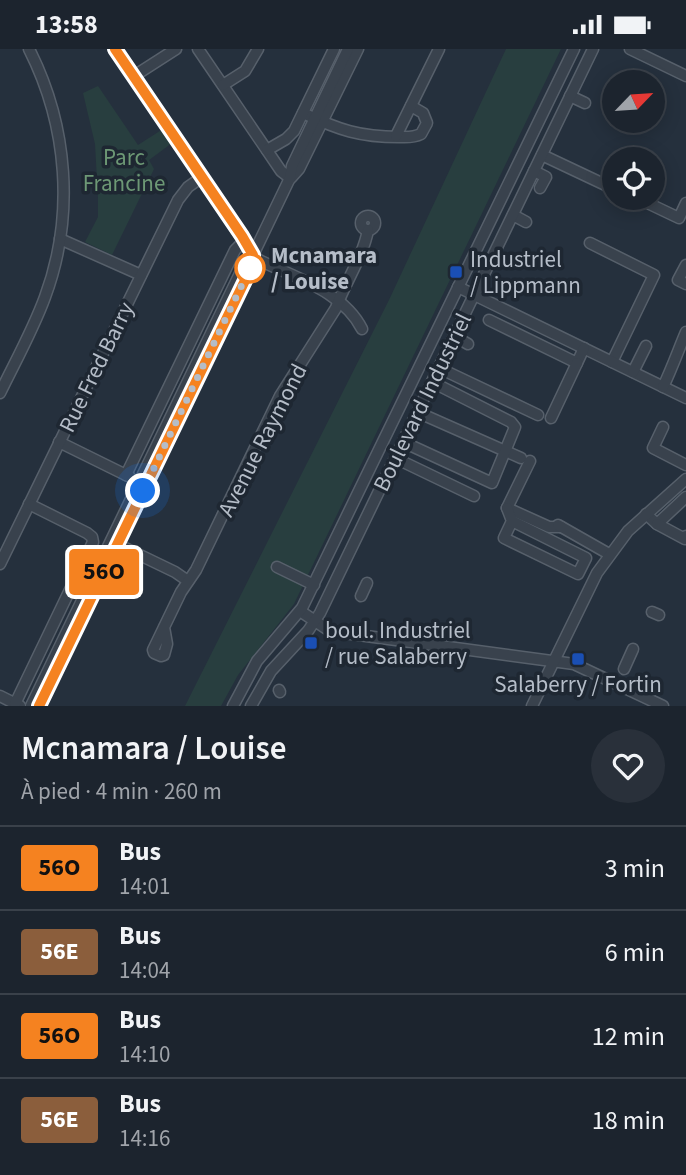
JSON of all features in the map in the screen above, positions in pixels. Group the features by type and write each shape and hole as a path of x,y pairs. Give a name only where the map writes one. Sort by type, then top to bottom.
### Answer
{"street":[{"path":"0,393 43,303 61,239 64,187 61,150 48,96 29,49"},
{"path":"116,49 253,255 339,300 352,311 362,329"},
{"path":"134,76 176,49"},
{"path":"198,49 283,173 290,178"},
{"path":"223,85 245,71 258,49"},
{"path":"267,150 289,136 334,49"},
{"path":"39,706 117,544 246,261 253,255 290,178 299,169 348,49"},
{"path":"319,120 358,49"},
{"path":"396,136 439,49"},
{"name":"Boulevard Industriel","path":"233,706 257,661 300,611 574,49"},
{"name":"Boulevard Industriel","path":"251,706 271,671 315,621 593,49"},
{"path":"630,49 686,76"},
{"path":"570,96 585,103"},
{"path":"303,113 364,136 415,137 424,130 427,123 425,117 411,106"},
{"path":"542,155 602,183"},
{"path":"534,171 546,177 545,183"},
{"name":"Rue Fred Barry","path":"0,564 178,200 188,187 202,177"},
{"path":"662,210 679,218 686,203"},
{"path":"513,215 526,222"},
{"name":"Avenue Raymond","path":"164,627 196,570 280,396 335,309 368,230"},
{"path":"61,239 141,275"},
{"path":"126,475 235,250 244,241"},
{"path":"590,243 654,275 612,362"},
{"path":"686,265 678,280 686,284"},
{"path":"458,287 686,398"},
{"path":"489,320 578,363"},
{"path":"519,335 526,320"},
{"path":"663,387 686,332"},
{"path":"549,349 556,335"},
{"path":"454,337 468,344"},
{"path":"633,372 646,346"},
{"path":"551,418 584,348"},
{"path":"439,368 538,415"},
{"path":"403,442 492,483 515,427 511,422 432,382"},
{"path":"417,412 525,460 507,508 512,521 586,558 578,574 579,580 591,586"},
{"path":"663,426 653,448 686,465"},
{"path":"59,442 143,483"},
{"path":"395,458 474,496"},
{"path":"532,706 609,554 623,535 686,479"},
{"path":"30,706 143,483"},
{"path":"657,524 686,497"},
{"path":"0,696 18,705 92,546 93,538 88,533 29,504"},
{"path":"507,508 549,527 556,524 609,554"},
{"path":"646,514 657,524 686,538"},
{"path":"512,521 504,538 578,574"},
{"path":"117,544 188,581"},
{"path":"277,566 313,585"},
{"path":"360,596 367,583"},
{"path":"300,611 331,630 344,633 583,667 663,706"},
{"path":"624,669 634,649"}],"green space":[{"path":"506,49 561,49 294,604 238,675 221,706 185,706 389,300"},
{"name":"Parc Francine","path":"98,86 138,145 163,129 172,143 149,160 154,169 112,255 85,242 98,217 98,198 95,144 83,93"}],"bus line":[{"name":"56O","path":"39,706 253,264 253,255 242,236 115,49"}],"place":[{"name":"Mcnamara / Louise","path":"250,268"},
{"name":"Industriel / Lippmann","path":"456,272"},
{"name":"boul. Industriel / rue Salaberry","path":"311,643"},
{"name":"Salaberry / Fortin","path":"578,659"}],"route":[{"path":"143,491 251,266 250,268"}]}
